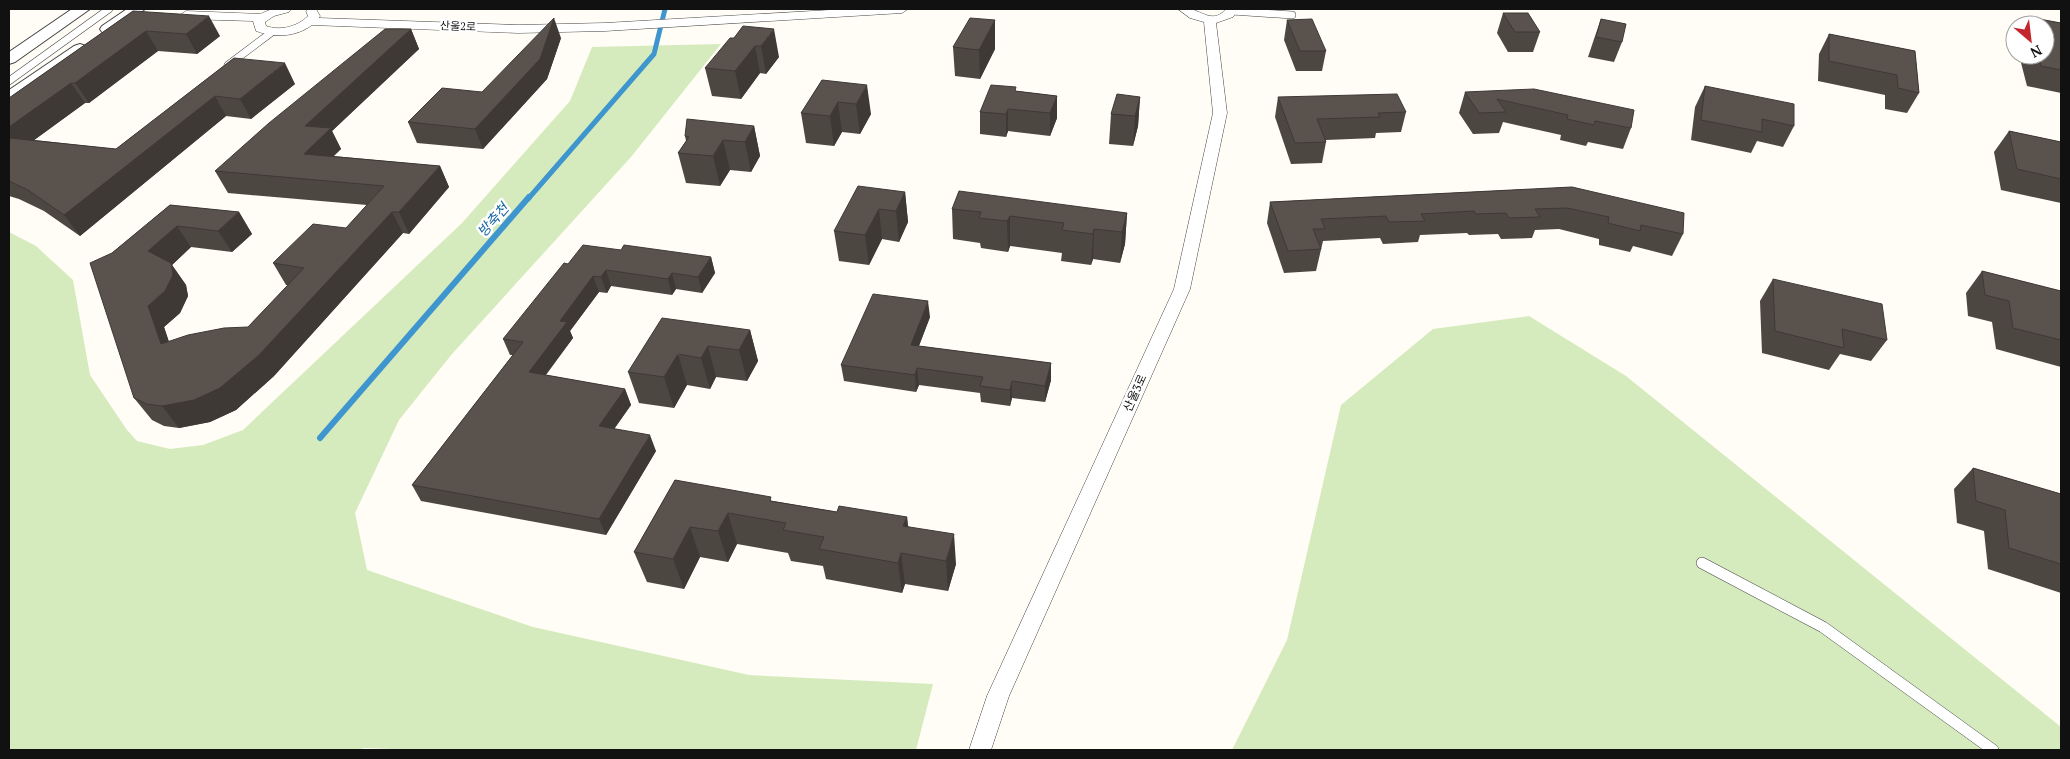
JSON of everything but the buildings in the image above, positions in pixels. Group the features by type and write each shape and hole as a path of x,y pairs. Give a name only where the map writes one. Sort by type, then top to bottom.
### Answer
{"street":[{"path":"9,58 82,9"},
{"path":"178,15 263,18 285,9"},
{"path":"862,10 902,9"},
{"path":"1184,9 1194,16 1210,19 1224,17 1232,10"},
{"name":"산울2로","path":"309,15 518,29 605,27 862,10"},
{"path":"9,98 139,12"},
{"path":"263,18 258,25 260,28 272,32 290,30 309,15"},
{"name":"산울3로","path":"980,750 998,696 1182,289 1220,113 1210,19"}],"lane":[{"path":"9,81 109,9"},
{"path":"1232,10 1292,15"},
{"path":"222,70 272,32"},
{"path":"1702,563 1822,626 1993,750"}],"green space":[{"path":"721,44 631,157 452,354 399,420 355,513 367,570 533,627 749,675 933,684 916,750 420,750 364,748 358,750 9,750 9,232 36,246 73,280 90,375 127,430 137,441 170,449 203,445 243,430 462,223 570,101 592,47"},
{"path":"1529,316 1626,376 2061,727 2061,750 1232,750 1287,640 1341,405 1433,329"}],"waterway":[{"name":"방축천","path":"528,199 654,54 665,9"},
{"name":"방축천","path":"320,438 529,197"}]}
